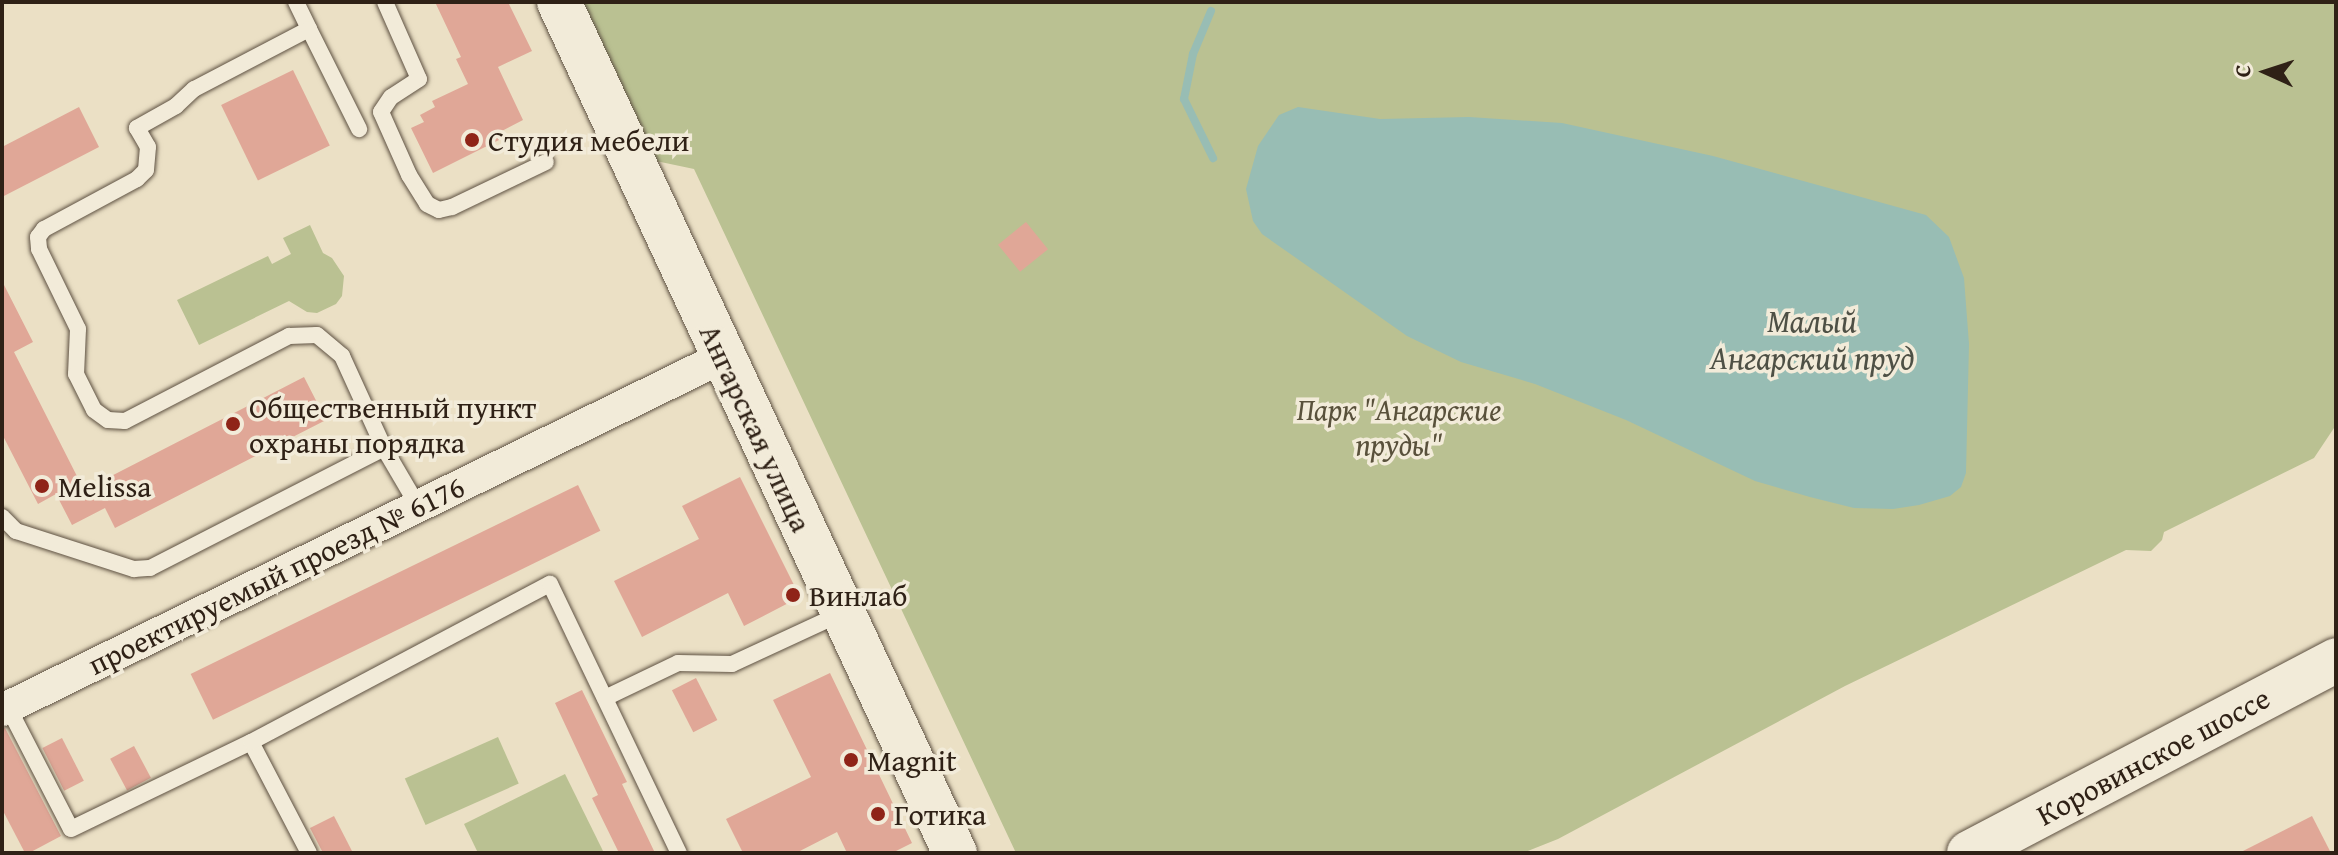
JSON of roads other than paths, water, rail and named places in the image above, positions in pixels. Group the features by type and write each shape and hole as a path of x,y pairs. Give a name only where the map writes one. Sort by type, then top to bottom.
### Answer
{"street":[{"name":"Ангарская улица","path":"559,2 843,613 949,850"},
{"name":"проектируемый проезд № 6176","path":"5,709 723,357"},
{"name":"Коровинское шоссе","path":"1969,853 2336,660"}],"lane":[{"path":"296,2 359,129"},
{"path":"385,2 419,79 391,97 381,112 409,175 427,204 439,210 452,207 546,162"},
{"path":"309,29 194,89 176,106 137,128 148,147 146,170 137,179 44,229 38,237 39,249 78,329 76,374 94,410 108,420 125,421 289,336 302,333 317,335 342,356 384,448 418,506"},
{"path":"2,517 16,531 134,569 150,568 384,448"},
{"path":"5,709 71,829 251,742 550,584 679,853"},
{"path":"605,698 678,663 732,664 843,613"},
{"path":"251,742 309,853"}],"water":[{"name":"Малый Ангарский пруд","path":"1298,107 1380,119 1469,117 1562,123 1713,156 1926,215 1949,237 1964,278 1969,344 1966,473 1961,487 1950,496 1893,509 1854,508 1810,497 1755,481 1626,420 1535,384 1461,362 1407,336 1262,234 1253,221 1246,189 1258,146 1279,115"}],"waterway":[{"path":"1211,11 1193,54 1184,99 1213,158"}],"place":[{"name":"Студия мебели","path":"472,140"},
{"name":"Общественный пункт охраны порядка","path":"233,424"},
{"name":"Melissa","path":"42,486"},
{"name":"Винлаб","path":"793,595"},
{"name":"Magnit","path":"851,760"},
{"name":"Готика","path":"878,814"}],"park label":[{"name":"Парк \"Ангарские пруды\"","path":"1399,426"}]}
